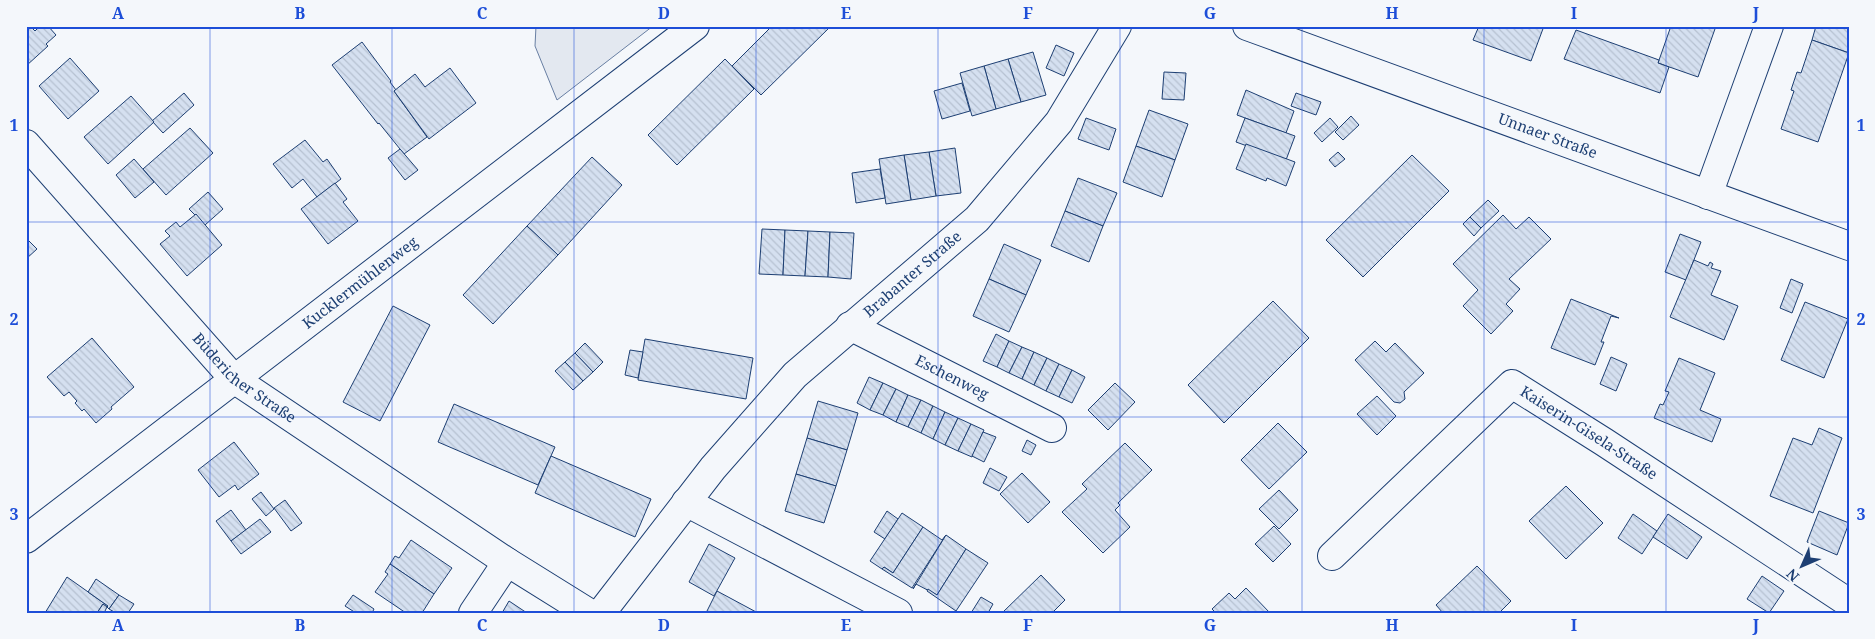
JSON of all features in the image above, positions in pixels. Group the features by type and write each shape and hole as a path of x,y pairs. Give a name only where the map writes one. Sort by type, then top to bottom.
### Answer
{"street":[{"name":"Kucklermühlenweg","path":"26,538 695,26"},
{"name":"Brabanter Straße","path":"602,613 713,468 796,375 850,326 977,219 1059,122 1117,26"},
{"name":"Unnaer Straße","path":"1247,26 1849,246"},
{"path":"1708,195 1768,26"},
{"name":"Büdericher Straße","path":"26,144 234,380 507,562 589,613"},
{"name":"Eschenweg","path":"850,326 1052,428"},
{"name":"Kaiserin-Gisela-Straße","path":"1332,556 1512,384 1849,603"},
{"path":"686,502 898,613"},
{"path":"473,613 507,562"}],"shaded area":[{"path":"536,26 653,26 557,100 535,46"}],"building":[{"path":"26,26 30,26 35,31 40,26 48,26 56,35 46,44 48,46 26,66"},
{"path":"772,26 831,26 761,95 732,66"},
{"path":"1479,26 1544,26 1531,61 1473,40"},
{"path":"1671,26 1716,26 1698,77 1658,63"},
{"path":"1816,26 1849,26 1849,53 1812,40"},
{"path":"1576,30 1659,60 1658,63 1669,67 1660,93 1564,59"},
{"path":"1812,40 1849,53 1818,142 1781,129 1794,91 1791,90 1797,72 1801,73"},
{"path":"362,42 391,81 396,90 394,91 427,137 404,154 332,65"},
{"path":"1056,45 1074,53 1064,76 1046,68"},
{"path":"1033,52 1046,95 1021,102 1008,59"},
{"path":"70,58 99,91 68,119 39,86"},
{"path":"725,59 754,89 677,165 648,135"},
{"path":"1008,59 1021,102 996,109 984,66"},
{"path":"984,66 996,109 972,116 960,73"},
{"path":"450,68 476,103 429,139 394,91 415,74 425,87"},
{"path":"1164,72 1186,73 1184,100 1162,99"},
{"path":"962,83 970,111 942,119 934,91"},
{"path":"1246,90 1294,111 1286,133 1237,115"},
{"path":"184,93 194,105 163,133 152,121"},
{"path":"1296,93 1321,102 1316,115 1291,106"},
{"path":"131,96 154,122 108,164 84,137"},
{"path":"1149,110 1188,124 1175,160 1136,146"},
{"path":"1351,116 1359,125 1343,140 1335,132"},
{"path":"1086,118 1116,129 1109,150 1078,139"},
{"path":"1245,118 1295,136 1286,160 1236,142"},
{"path":"1330,118 1338,127 1322,142 1314,133"},
{"path":"190,128 213,153 166,195 143,169"},
{"path":"305,140 323,162 327,159 341,179 317,197 303,179 292,188 273,164"},
{"path":"1246,144 1295,162 1286,186 1267,178 1266,181 1236,169"},
{"path":"1136,146 1175,160 1162,197 1123,182"},
{"path":"955,148 961,193 936,196 929,152"},
{"path":"400,149 418,170 405,180 388,158"},
{"path":"929,152 936,196 911,200 904,155"},
{"path":"1338,152 1345,159 1335,167 1329,160"},
{"path":"904,155 911,200 886,204 879,159"},
{"path":"1412,155 1449,191 1363,277 1326,240"},
{"path":"592,157 622,185 558,255 527,226"},
{"path":"134,159 154,182 135,198 116,175"},
{"path":"880,169 885,198 856,203 852,173"},
{"path":"1078,178 1117,193 1103,226 1065,211"},
{"path":"335,183 347,199 343,202 358,221 328,244 301,209"},
{"path":"208,192 223,209 205,225 189,209"},
{"path":"1488,200 1499,211 1481,228 1470,217"},
{"path":"1065,211 1103,226 1089,262 1051,246"},
{"path":"196,214 222,245 187,276 160,244 170,236 165,231 176,222 180,227"},
{"path":"1503,215 1516,229 1529,217 1551,239 1509,279 1520,289 1506,304 1513,311 1491,334 1463,306 1478,290 1453,264"},
{"path":"1470,217 1481,228 1474,236 1463,224"},
{"path":"527,226 558,255 493,324 463,295"},
{"path":"762,229 785,230 783,275 759,274"},
{"path":"785,230 808,231 805,276 783,275"},
{"path":"808,231 830,232 828,277 805,276"},
{"path":"830,232 854,233 851,279 828,277"},
{"path":"1680,234 1701,242 1686,280 1665,272"},
{"path":"26,238 37,249 26,259"},
{"path":"1004,244 1041,260 1026,295 989,279"},
{"path":"1694,260 1708,266 1710,262 1713,264 1711,268 1721,271 1711,295 1738,306 1724,340 1670,317"},
{"path":"989,279 1026,295 1009,332 973,316"},
{"path":"1791,279 1803,284 1792,313 1780,308"},
{"path":"1571,299 1619,318 1611,316 1595,365 1551,348"},
{"path":"1273,301 1309,338 1224,423 1188,385"},
{"path":"1805,302 1848,319 1824,378 1781,360"},
{"path":"393,306 430,325 380,421 343,402"},
{"path":"996,334 1009,341 997,367 983,361"},
{"path":"92,338 134,387 96,423 84,409 82,411 75,403 77,401 69,392 64,396 47,377"},
{"path":"645,339 753,358 746,399 638,380"},
{"path":"1009,341 1022,347 1009,373 997,367"},
{"path":"1375,341 1386,352 1395,343 1424,373 1404,392 1405,399 1400,403 1394,402 1355,360"},
{"path":"585,343 603,362 593,372 575,353"},
{"path":"1022,347 1034,352 1022,379 1009,373"},
{"path":"630,350 643,352 638,378 625,375"},
{"path":"1034,352 1047,358 1034,385 1022,379"},
{"path":"575,353 593,372 583,381 565,362"},
{"path":"1611,357 1627,364 1616,391 1600,384"},
{"path":"1047,358 1059,364 1046,391 1034,385"},
{"path":"1679,358 1715,373 1700,410 1721,419 1712,442 1654,418 1660,404 1663,405 1669,392 1665,391"},
{"path":"565,362 583,381 573,390 555,371"},
{"path":"1059,364 1072,370 1059,397 1046,391"},
{"path":"1072,370 1085,377 1072,403 1059,397"},
{"path":"869,377 883,383 870,410 857,403"},
{"path":"883,383 896,389 883,415 870,410"},
{"path":"1115,383 1135,402 1108,430 1088,410"},
{"path":"896,389 908,395 896,422 883,415"},
{"path":"908,395 921,400 908,427 896,422"},
{"path":"1377,396 1396,416 1377,435 1357,414"},
{"path":"921,400 933,406 921,433 908,427"},
{"path":"818,401 858,413 847,450 807,438"},
{"path":"454,404 555,447 538,485 438,442"},
{"path":"933,406 945,412 933,439 921,433"},
{"path":"945,412 958,418 945,445 933,439"},
{"path":"958,418 971,424 958,451 945,445"},
{"path":"1278,423 1307,452 1269,489 1241,460"},
{"path":"971,424 984,430 972,457 958,451"},
{"path":"1819,428 1842,438 1813,513 1770,496 1793,438 1812,445"},
{"path":"983,432 996,437 984,462 972,456"},
{"path":"807,438 847,450 836,486 796,474"},
{"path":"1027,440 1036,445 1031,455 1022,451"},
{"path":"234,442 259,474 238,490 235,485 219,497 198,470"},
{"path":"1125,443 1152,470 1118,503 1120,505 1115,510 1130,527 1103,553 1062,512 1087,489 1082,484"},
{"path":"551,456 651,499 635,537 535,493"},
{"path":"990,468 1007,477 999,491 983,483"},
{"path":"1022,473 1050,502 1028,523 1000,494"},
{"path":"796,474 836,486 824,523 785,511"},
{"path":"1566,486 1603,523 1566,559 1529,521"},
{"path":"1279,490 1298,510 1279,529 1259,509"},
{"path":"261,492 274,509 266,516 252,499"},
{"path":"285,500 302,523 291,531 274,508"},
{"path":"231,510 246,530 231,541 216,521"},
{"path":"887,511 898,519 885,539 874,532"},
{"path":"1819,511 1849,523 1837,555 1807,542"},
{"path":"902,513 923,527 893,573 884,567 882,569 870,561"},
{"path":"1633,514 1657,531 1642,554 1618,538"},
{"path":"1668,514 1702,537 1687,559 1653,537"},
{"path":"260,519 271,532 241,554 231,541"},
{"path":"1274,526 1291,544 1273,562 1255,544"},
{"path":"923,527 942,540 946,535 912,588 882,569 884,567 893,573"},
{"path":"946,535 966,549 937,595 916,584"},
{"path":"411,540 452,568 434,594 390,564 395,556 399,558"},
{"path":"709,544 735,558 714,596 689,582"},
{"path":"966,549 988,563 956,611 927,591 928,589 937,595"},
{"path":"390,564 434,594 422,613 406,613 375,592 388,574 385,572"},
{"path":"1477,566 1511,601 1499,613 1443,613 1436,605"},
{"path":"1041,575 1065,600 1052,613 1002,613"},
{"path":"1762,576 1784,591 1769,613 1747,599"},
{"path":"67,577 108,606 103,604 97,613 45,613"},
{"path":"96,579 119,595 109,609 108,606 88,592"},
{"path":"1246,588 1270,613 1216,613 1212,609 1229,593 1235,599"},
{"path":"717,591 758,613 706,613"},
{"path":"119,595 134,604 128,613 116,613 109,609"},
{"path":"353,595 374,609 372,613 356,613 345,606"},
{"path":"981,597 993,604 988,613 971,613"},
{"path":"509,601 527,613 502,613"},
{"path":"103,604 107,607 104,613 97,613"}]}
